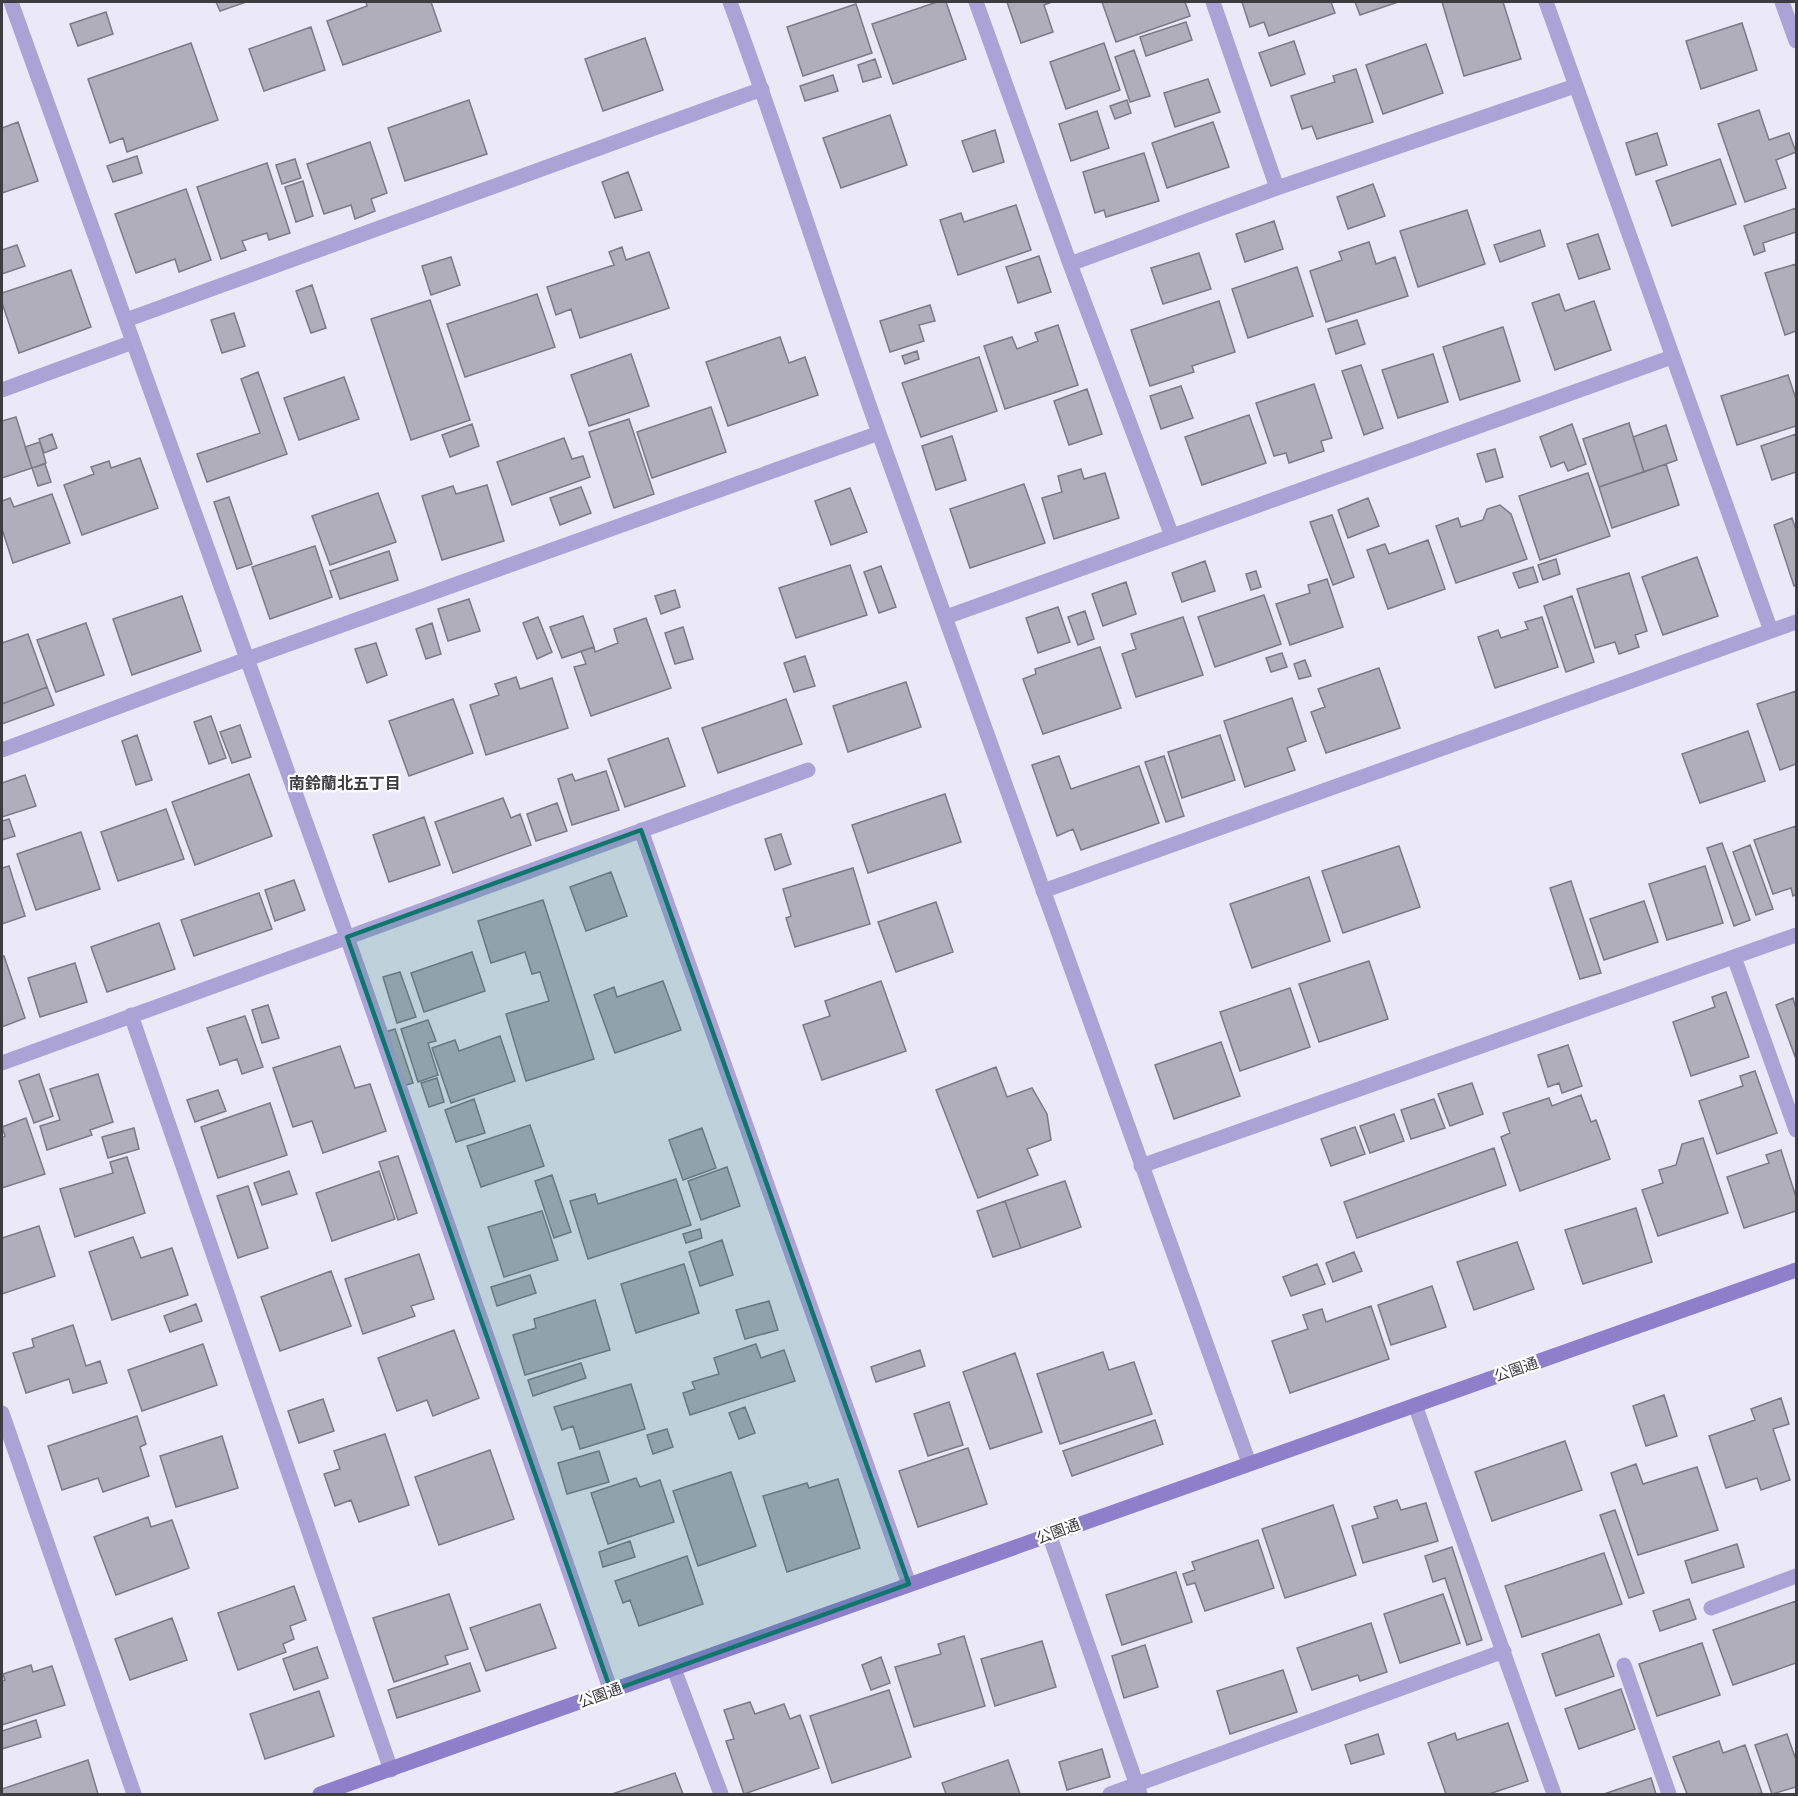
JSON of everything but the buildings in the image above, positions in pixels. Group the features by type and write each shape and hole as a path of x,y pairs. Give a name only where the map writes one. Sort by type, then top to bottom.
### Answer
{"street":[{"path":"11,2 347,937 611,1691"},
{"path":"730,2 762,89 879,433 1141,1166 1250,1463"},
{"path":"976,2 1070,264 1172,536"},
{"path":"1213,2 1277,188"},
{"path":"1546,2 1771,631"},
{"path":"1782,2 1797,41"},
{"path":"1070,264 1277,188 1575,86"},
{"path":"126,320 762,89"},
{"path":"2,390 133,342"},
{"path":"946,617 1672,357"},
{"path":"2,750 247,658 879,433"},
{"path":"1043,891 1797,622"},
{"path":"2,1063 808,770"},
{"path":"641,830 909,1584"},
{"path":"1141,1166 1797,935"},
{"path":"1734,957 1797,1130"},
{"path":"131,1015 391,1770"},
{"name":"公園通","path":"320,1794 1797,1270"},
{"path":"1415,1405 1554,1794"},
{"path":"2,1413 134,1794"},
{"path":"1049,1534 1138,1790"},
{"path":"1711,1608 1797,1575"},
{"path":"1110,1794 1138,1790 1503,1651"},
{"path":"1624,1665 1669,1794"},
{"path":"674,1669 721,1794"}],"highlighted area":[{"path":"641,830 909,1584 611,1691 347,937"}],"district":[{"name":"南鈴蘭北五丁目","path":"345,783"}]}
